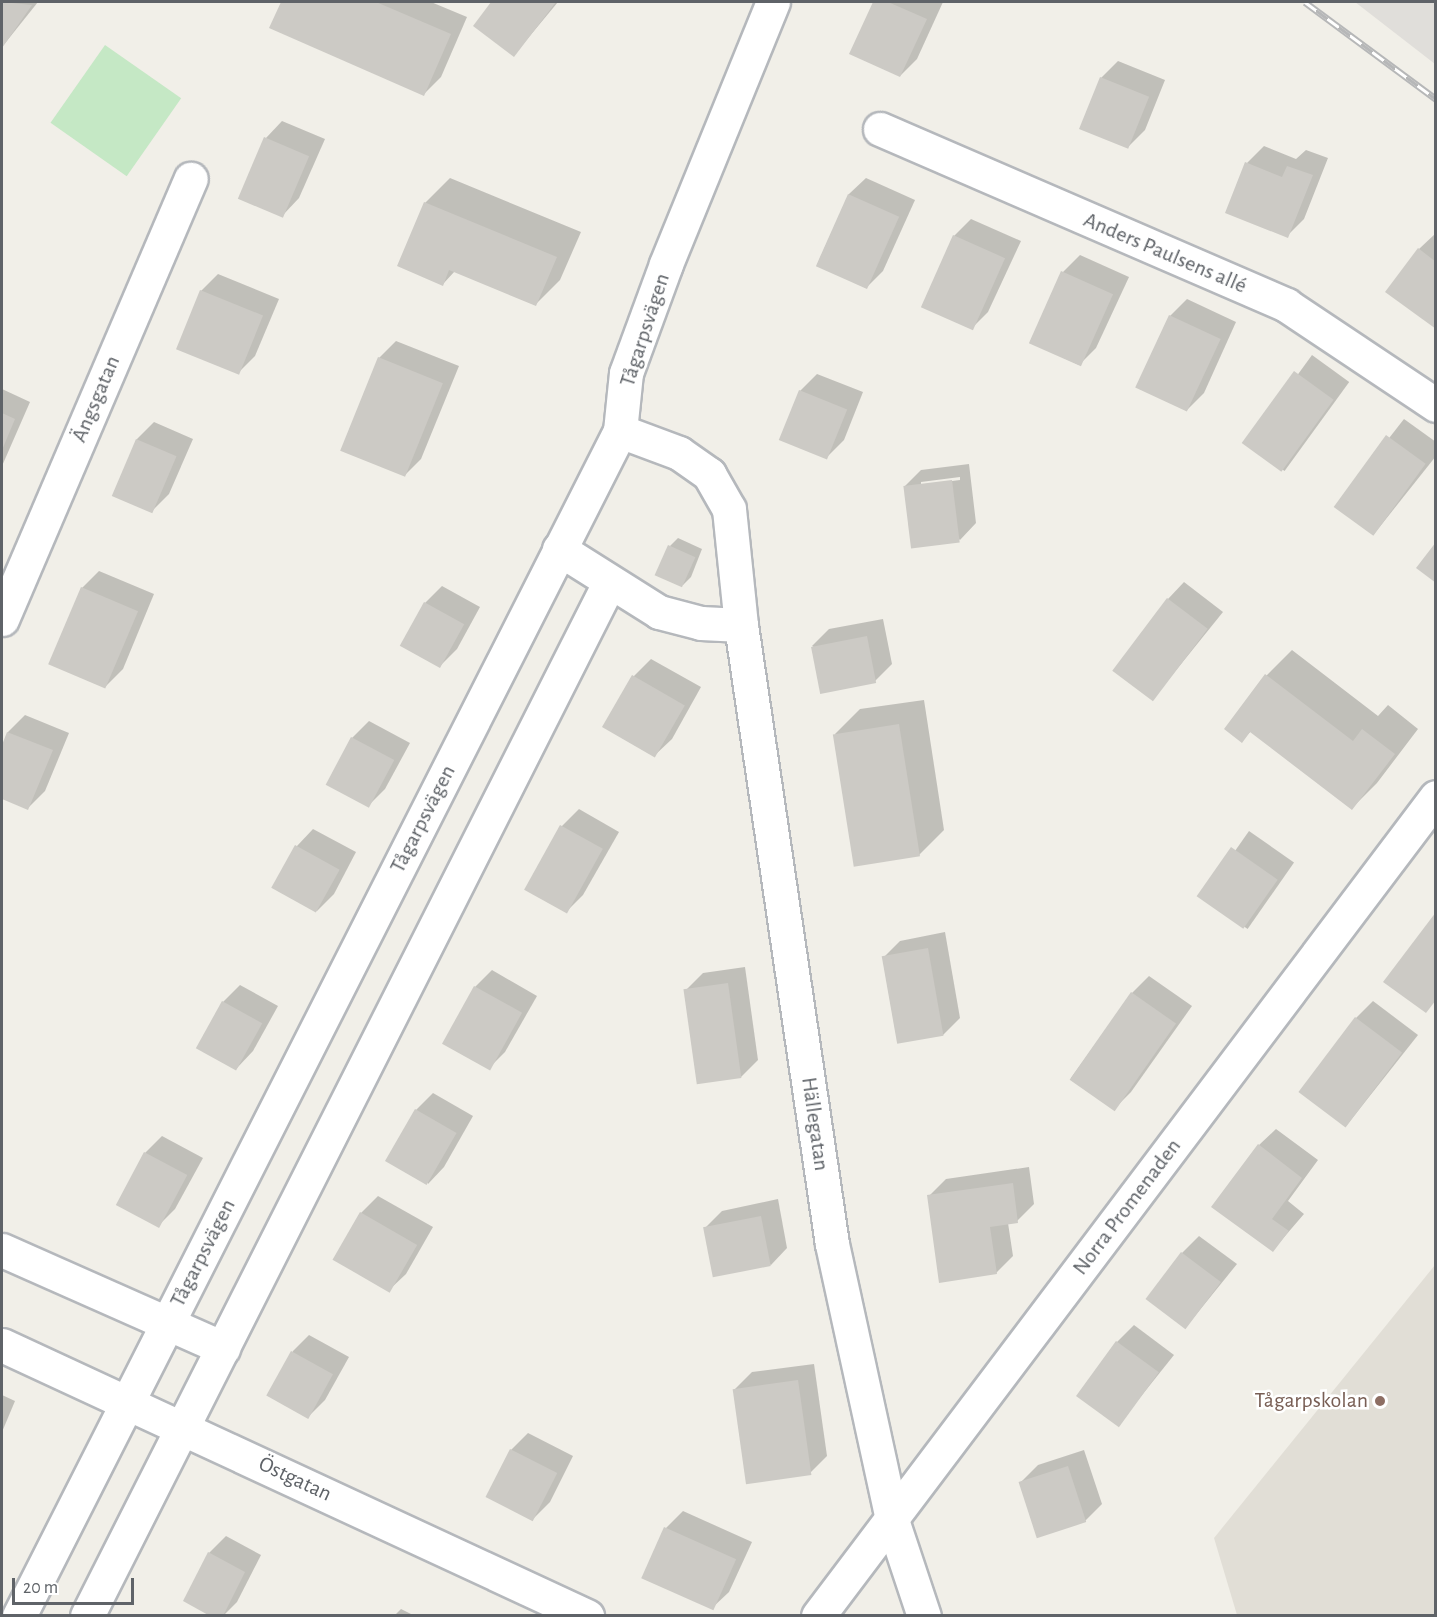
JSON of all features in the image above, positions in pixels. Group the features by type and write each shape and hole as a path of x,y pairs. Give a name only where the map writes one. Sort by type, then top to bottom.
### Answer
{"street":[{"name":"Tågarpsvägen","path":"20,1616 620,431 627,373 634,351 773,2"},
{"name":"Anders Paulsens allé","path":"880,129 1286,305 1436,405"},
{"name":"Ängsgatan","path":"2,619 191,179"},
{"name":"Hällegatan","path":"620,431 679,453 709,474 729,509 741,625 832,1245 892,1520 924,1616"},
{"path":"559,549 609,583 659,612 701,623 741,625"},
{"path":"87,1616 609,583"},
{"name":"Norra Promenaden","path":"818,1616 1436,797"},
{"path":"2,1250 223,1348"},
{"name":"Östgatan","path":"2,1345 587,1616"}],"shaded area":[{"path":"1355,2 1435,2 1435,64"},
{"name":"Tågarpskolan","path":"1435,1265 1435,1615 1237,1615 1214,1538"}],"green space":[{"path":"105,45 181,98 127,176 51,123"}],"building":[{"path":"2,2 32,5 2,48"},
{"path":"281,2 376,2 451,34 424,96 269,28"},
{"path":"491,2 556,2 514,57 473,26"},
{"path":"873,2 888,2 927,19 900,77 849,54"},
{"path":"1100,77 1149,97 1128,149 1079,129"},
{"path":"264,137 309,156 283,218 238,199"},
{"path":"1245,162 1282,177 1287,166 1313,175 1288,238 1225,213"},
{"path":"848,194 899,217 867,289 816,266"},
{"path":"424,202 557,257 536,306 449,270 443,286 397,266"},
{"path":"953,235 1005,258 973,330 921,307"},
{"path":"1418,248 1436,262 1436,329 1385,292"},
{"path":"1061,271 1113,294 1081,366 1029,343"},
{"path":"200,290 263,315 239,375 176,349"},
{"path":"1169,315 1221,339 1187,412 1135,388"},
{"path":"378,357 443,383 405,477 340,451"},
{"path":"1294,371 1334,400 1281,472 1242,443"},
{"path":"799,390 847,409 827,460 779,440"},
{"path":"2,413 15,419 2,450"},
{"path":"1386,435 1426,464 1373,536 1334,507"},
{"path":"136,439 177,456 152,513 112,496"},
{"path":"952,480 960,543 911,549 903,486"},
{"path":"1436,542 1436,583 1416,568"},
{"path":"668,545 695,557 682,587 655,575"},
{"path":"81,587 138,611 105,689 48,664"},
{"path":"1167,598 1208,629 1153,701 1112,671"},
{"path":"424,602 464,624 440,668 400,646"},
{"path":"867,636 876,683 820,694 811,647"},
{"path":"1265,674 1353,741 1362,729 1395,754 1352,810 1250,732 1242,743 1224,729"},
{"path":"632,675 685,706 655,757 602,727"},
{"path":"899,724 920,856 854,867 833,734"},
{"path":"7,732 53,750 28,810 2,799 2,745"},
{"path":"351,737 394,760 369,808 326,785"},
{"path":"560,825 603,849 567,913 524,890"},
{"path":"295,845 340,870 316,913 271,888"},
{"path":"1231,847 1278,880 1243,929 1197,896"},
{"path":"1436,912 1436,1000 1426,1013 1383,982"},
{"path":"928,948 943,1036 897,1044 882,956"},
{"path":"728,983 741,1078 697,1084 683,989"},
{"path":"474,986 522,1013 490,1070 442,1044"},
{"path":"1131,992 1176,1024 1115,1111 1070,1080"},
{"path":"222,1001 262,1023 236,1071 196,1048"},
{"path":"1355,1017 1402,1053 1346,1128 1298,1092"},
{"path":"415,1109 457,1133 427,1185 385,1161"},
{"path":"1258,1144 1302,1178 1272,1219 1289,1231 1273,1252 1211,1207"},
{"path":"144,1152 187,1175 159,1228 116,1205"},
{"path":"1013,1183 1018,1223 990,1227 997,1274 939,1283 927,1195"},
{"path":"360,1212 417,1245 390,1293 332,1260"},
{"path":"761,1216 771,1266 713,1277 703,1227"},
{"path":"1181,1252 1221,1282 1185,1329 1145,1299"},
{"path":"1116,1341 1159,1372 1119,1427 1076,1396"},
{"path":"291,1351 333,1374 308,1419 266,1396"},
{"path":"798,1380 811,1475 746,1484 733,1389"},
{"path":"510,1449 557,1473 533,1521 485,1497"},
{"path":"1068,1466 1086,1522 1037,1538 1019,1482"},
{"path":"664,1527 736,1559 713,1610 641,1578"},
{"path":"208,1552 245,1572 223,1616 210,1616 183,1601"}],"railway":[{"path":"1305,2 1436,99"}],"place":[{"name":"Tågarpskolan","path":"1380,1401"}]}
